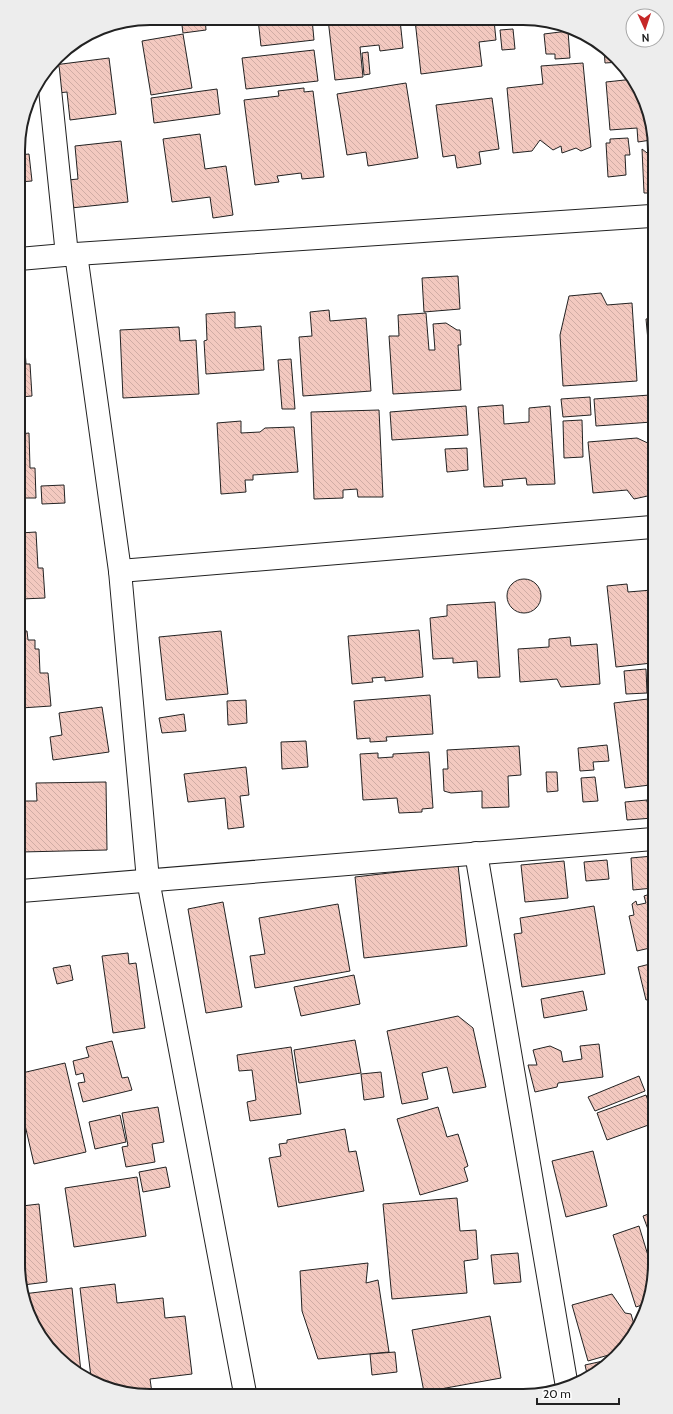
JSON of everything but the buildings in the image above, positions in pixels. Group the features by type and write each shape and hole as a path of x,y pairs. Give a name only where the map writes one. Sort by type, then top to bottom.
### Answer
{"street":[{"path":"49,77 72,254 120,571 148,880 244,1389"},
{"path":"25,259 72,254 648,216"},
{"path":"120,571 648,527"},
{"path":"25,891 648,839"},
{"path":"476,853 566,1382"}]}
